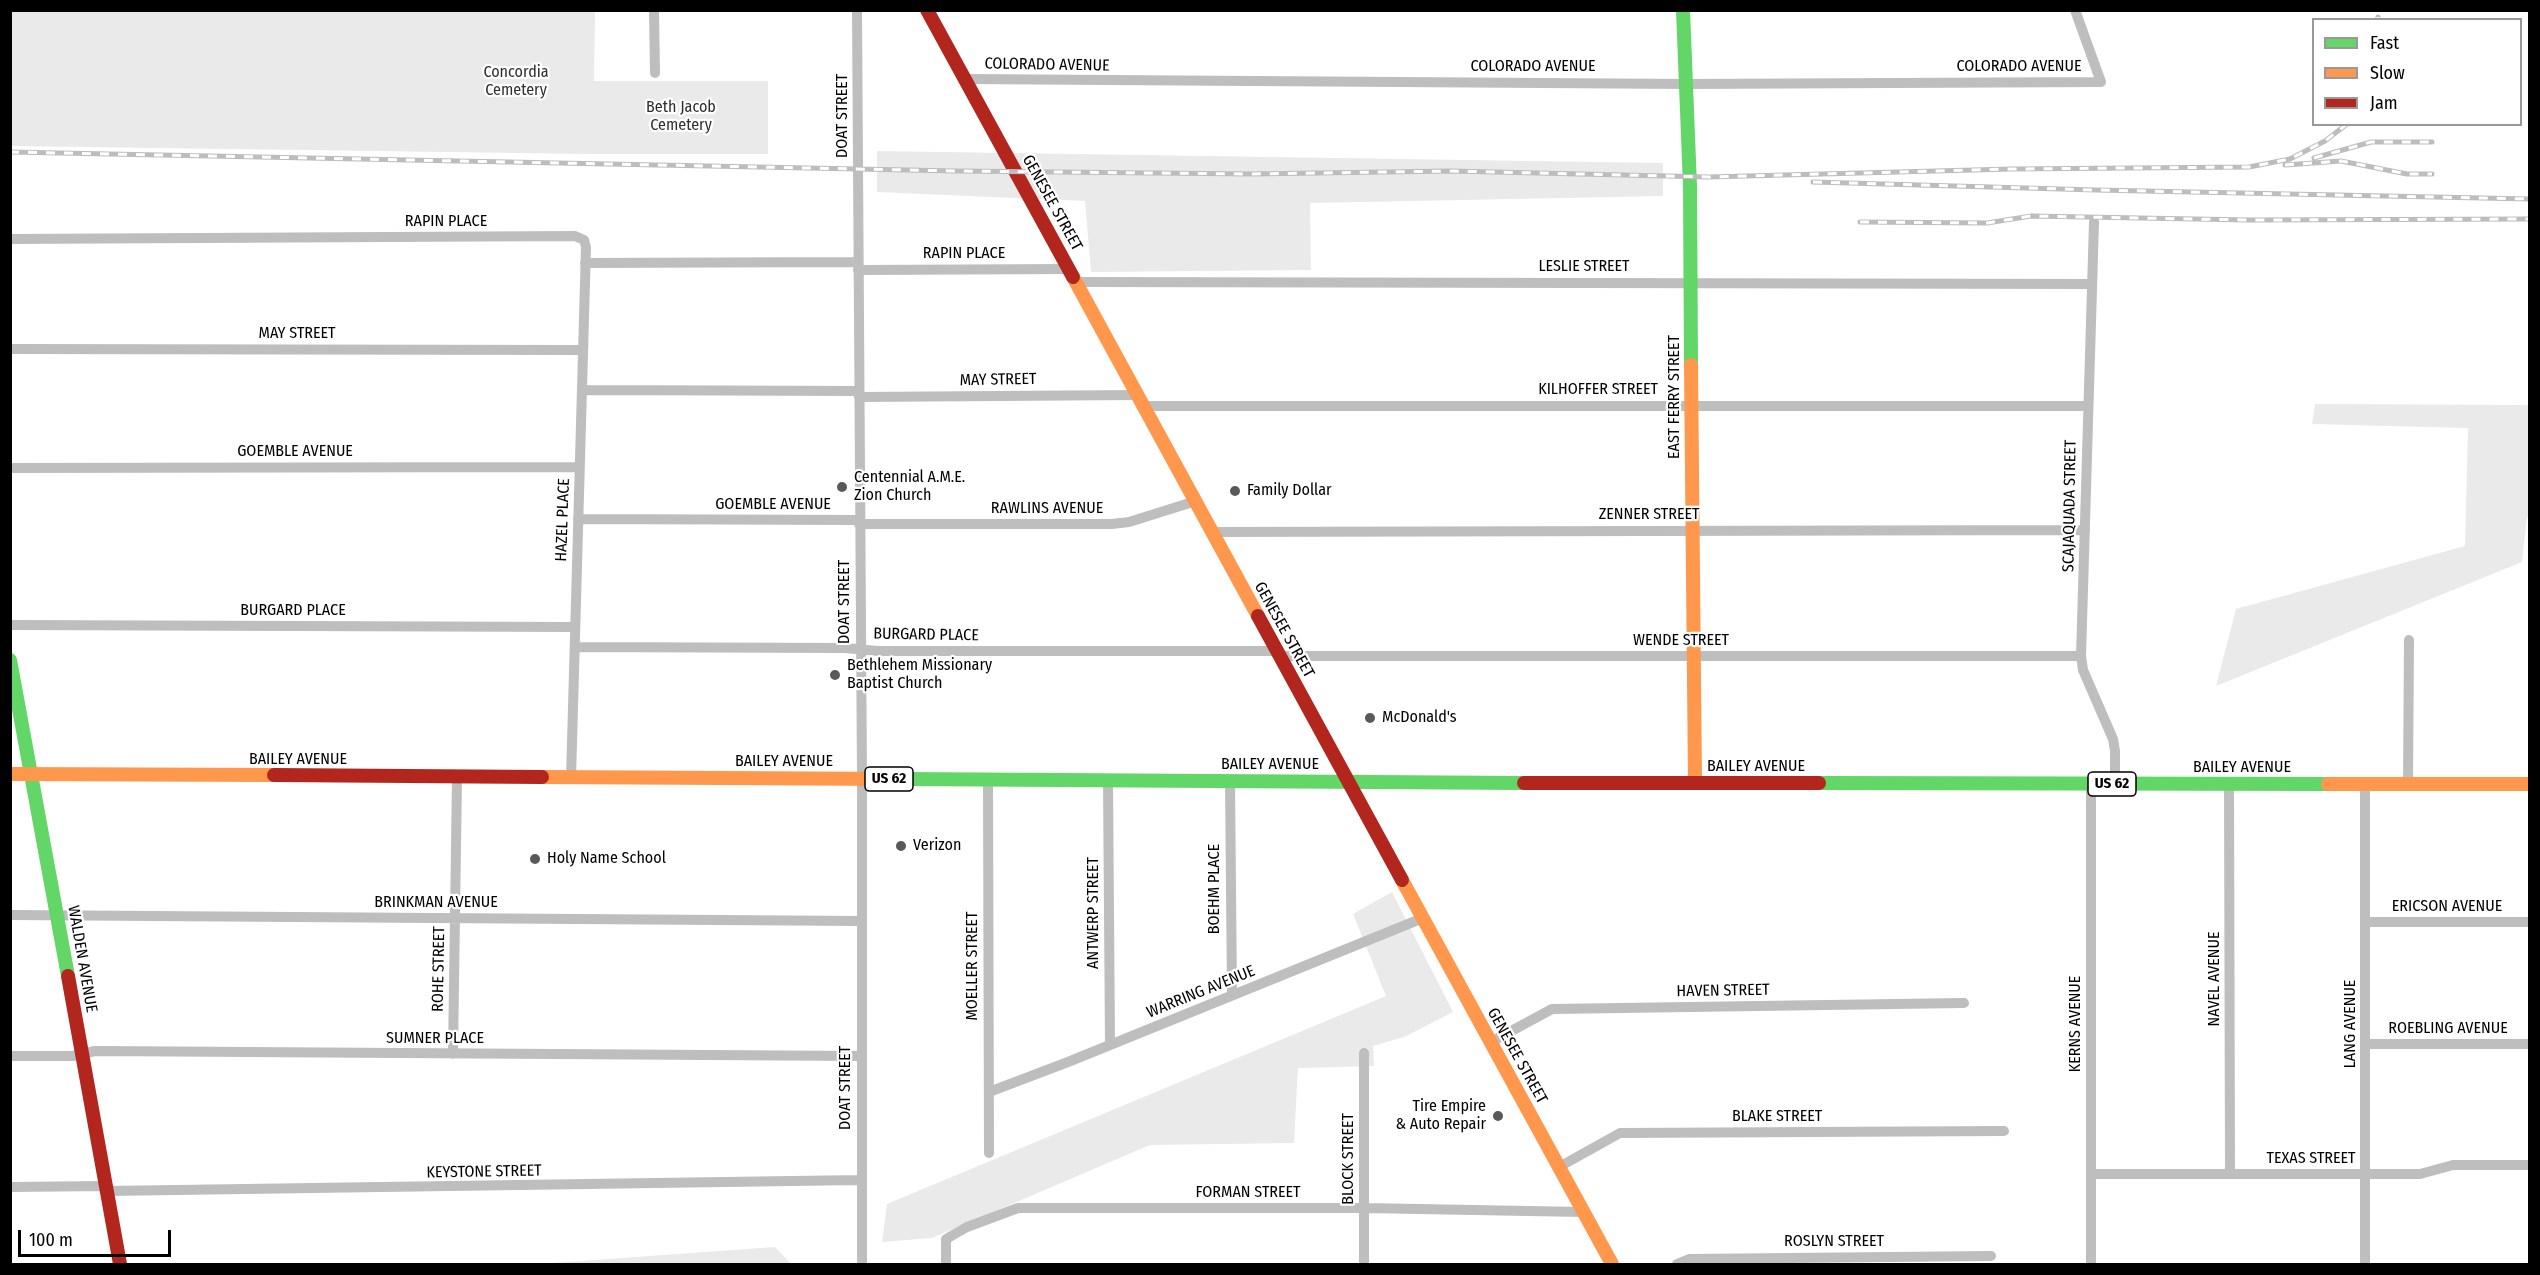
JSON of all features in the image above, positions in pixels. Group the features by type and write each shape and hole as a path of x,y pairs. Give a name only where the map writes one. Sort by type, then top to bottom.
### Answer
{"main road":[{"name":"GENESEE STREET","path":"927,10 1612,1264"},
{"name":"EAST FERRY STREET","path":"1683,10 1687,84 1691,282 1695,783"},
{"name":"WALDEN AVENUE","path":"10,660 120,1264"},
{"name":"BAILEY AVENUE","path":"10,774 1348,782 2529,784"}],"street":[{"path":"654,10 655,74"},
{"name":"DOAT STREET","path":"857,10 862,779 862,1264"},
{"name":"COLORADO AVENUE","path":"965,79 1687,84 2101,82 2075,10"},
{"name":"SCAJAQUADA STREET","path":"2094,222 2081,656 2083,670 2113,739 2115,784"},
{"name":"RAPIN PLACE","path":"10,239 575,236 586,243 585,263 1069,269"},
{"name":"HAZEL PLACE","path":"571,778 585,263"},
{"name":"LESLIE STREET","path":"1076,282 2092,284"},
{"name":"MAY STREET","path":"10,349 583,350"},
{"name":"MAY STREET","path":"582,390 1141,400"},
{"name":"KILHOFFER STREET","path":"1141,400 1692,406 2088,406"},
{"name":"GOEMBLE AVENUE","path":"10,468 580,467"},
{"name":"RAWLINS AVENUE","path":"860,522 1112,524 1130,522 1196,501"},
{"name":"GOEMBLE AVENUE","path":"578,519 860,522"},
{"name":"ZENNER STREET","path":"1212,532 2085,530"},
{"name":"BURGARD PLACE","path":"10,626 575,627"},
{"path":"2408,784 2409,640"},
{"name":"BURGARD PLACE","path":"575,646 1279,653"},
{"name":"WENDE STREET","path":"1279,653 2081,656"},
{"name":"ROHE STREET","path":"453,1054 457,777"},
{"name":"MOELLER STREET","path":"988,780 989,1153"},
{"name":"ANTWERP STREET","path":"1108,781 1110,1045"},
{"name":"BOEHM PLACE","path":"1230,781 1232,996"},
{"name":"KERNS AVENUE","path":"2091,784 2091,1264"},
{"name":"NAVEL AVENUE","path":"2229,784 2230,1174"},
{"name":"LANG AVENUE","path":"2365,784 2365,1264"},
{"name":"BRINKMAN AVENUE","path":"10,915 861,921"},
{"name":"WARRING AVENUE","path":"989,1092 1423,918"},
{"name":"ERICSON AVENUE","path":"2365,922 2529,922"},
{"name":"HAVEN STREET","path":"1491,1042 1552,1009 1964,1003"},
{"name":"ROEBLING AVENUE","path":"2366,1044 2529,1044"},
{"name":"SUMNER PLACE","path":"10,1056 73,1056 95,1051 861,1056"},
{"name":"BLOCK STREET","path":"1364,1053 1364,1264"},
{"name":"BLAKE STREET","path":"1559,1167 1620,1133 2004,1131"},
{"name":"TEXAS STREET","path":"2092,1174 2420,1174 2453,1165 2529,1165"},
{"name":"KEYSTONE STREET","path":"10,1187 107,1189 861,1180"},
{"name":"FORMAN STREET","path":"946,1264 946,1239 967,1227 1018,1208 1364,1208 1583,1212"},
{"name":"ROSLYN STREET","path":"1677,1264 1689,1259 1991,1256"}],"green space":[{"name":"Concordia Cemetery","path":"11,10 595,11 594,81 768,81 768,154 593,154 11,146"},
{"path":"877,151 1663,163 1663,196 1310,203 1311,270 1091,272 1085,201 877,192"},
{"path":"2315,404 2529,405 2529,515 2522,562 2216,686 2236,609 2465,546 2468,428 2312,424"},
{"path":"1392,892 1453,1012 1404,1037 1373,1046 1374,1066 1298,1068 1294,1143 1150,1145 932,1238 882,1242 887,1204 1386,996 1353,914"},
{"path":"775,1247 791,1264 551,1264 552,1263"}],"railway":[{"path":"10,152 957,171 1251,174 1451,171 1709,177 2011,169 2249,167 2290,159 2325,141 2344,126"},
{"path":"2314,158 2371,142 2432,142"},
{"path":"2285,165 2341,161 2407,174 2432,174"},
{"path":"1813,182 2530,199"},
{"path":"1860,222 1987,223 2031,216 2249,220 2530,219"}],"traffic: fast":[{"path":"1683,10 1690,186 1691,365"},
{"path":"10,660 68,976"},
{"path":"903,779 1524,783"},
{"path":"1819,783 2328,784"}],"traffic: slow":[{"path":"1073,277 1258,616"},
{"path":"1691,365 1695,783"},
{"path":"10,774 274,775"},
{"path":"542,777 903,779"},
{"path":"2328,784 2530,784"},
{"path":"1402,880 1612,1264"}],"traffic: jam":[{"path":"927,10 1073,277"},
{"path":"1258,616 1402,880"},
{"path":"274,775 542,777"},
{"path":"1524,783 1819,783"},
{"path":"68,976 120,1264"}],"place":[{"name":"Centennial A.M.E. Zion Church","path":"842,487"},
{"name":"Family Dollar","path":"1235,491"},
{"name":"Bethlehem Missionary Baptist Church","path":"835,675"},
{"name":"McDonald's","path":"1370,718"},
{"name":"Verizon","path":"901,846"},
{"name":"Holy Name School","path":"535,859"},
{"name":"Tire Empire & Auto Repair","path":"1498,1116"}],"park label":[{"name":"Beth Jacob Cemetery","path":"681,117"}]}
